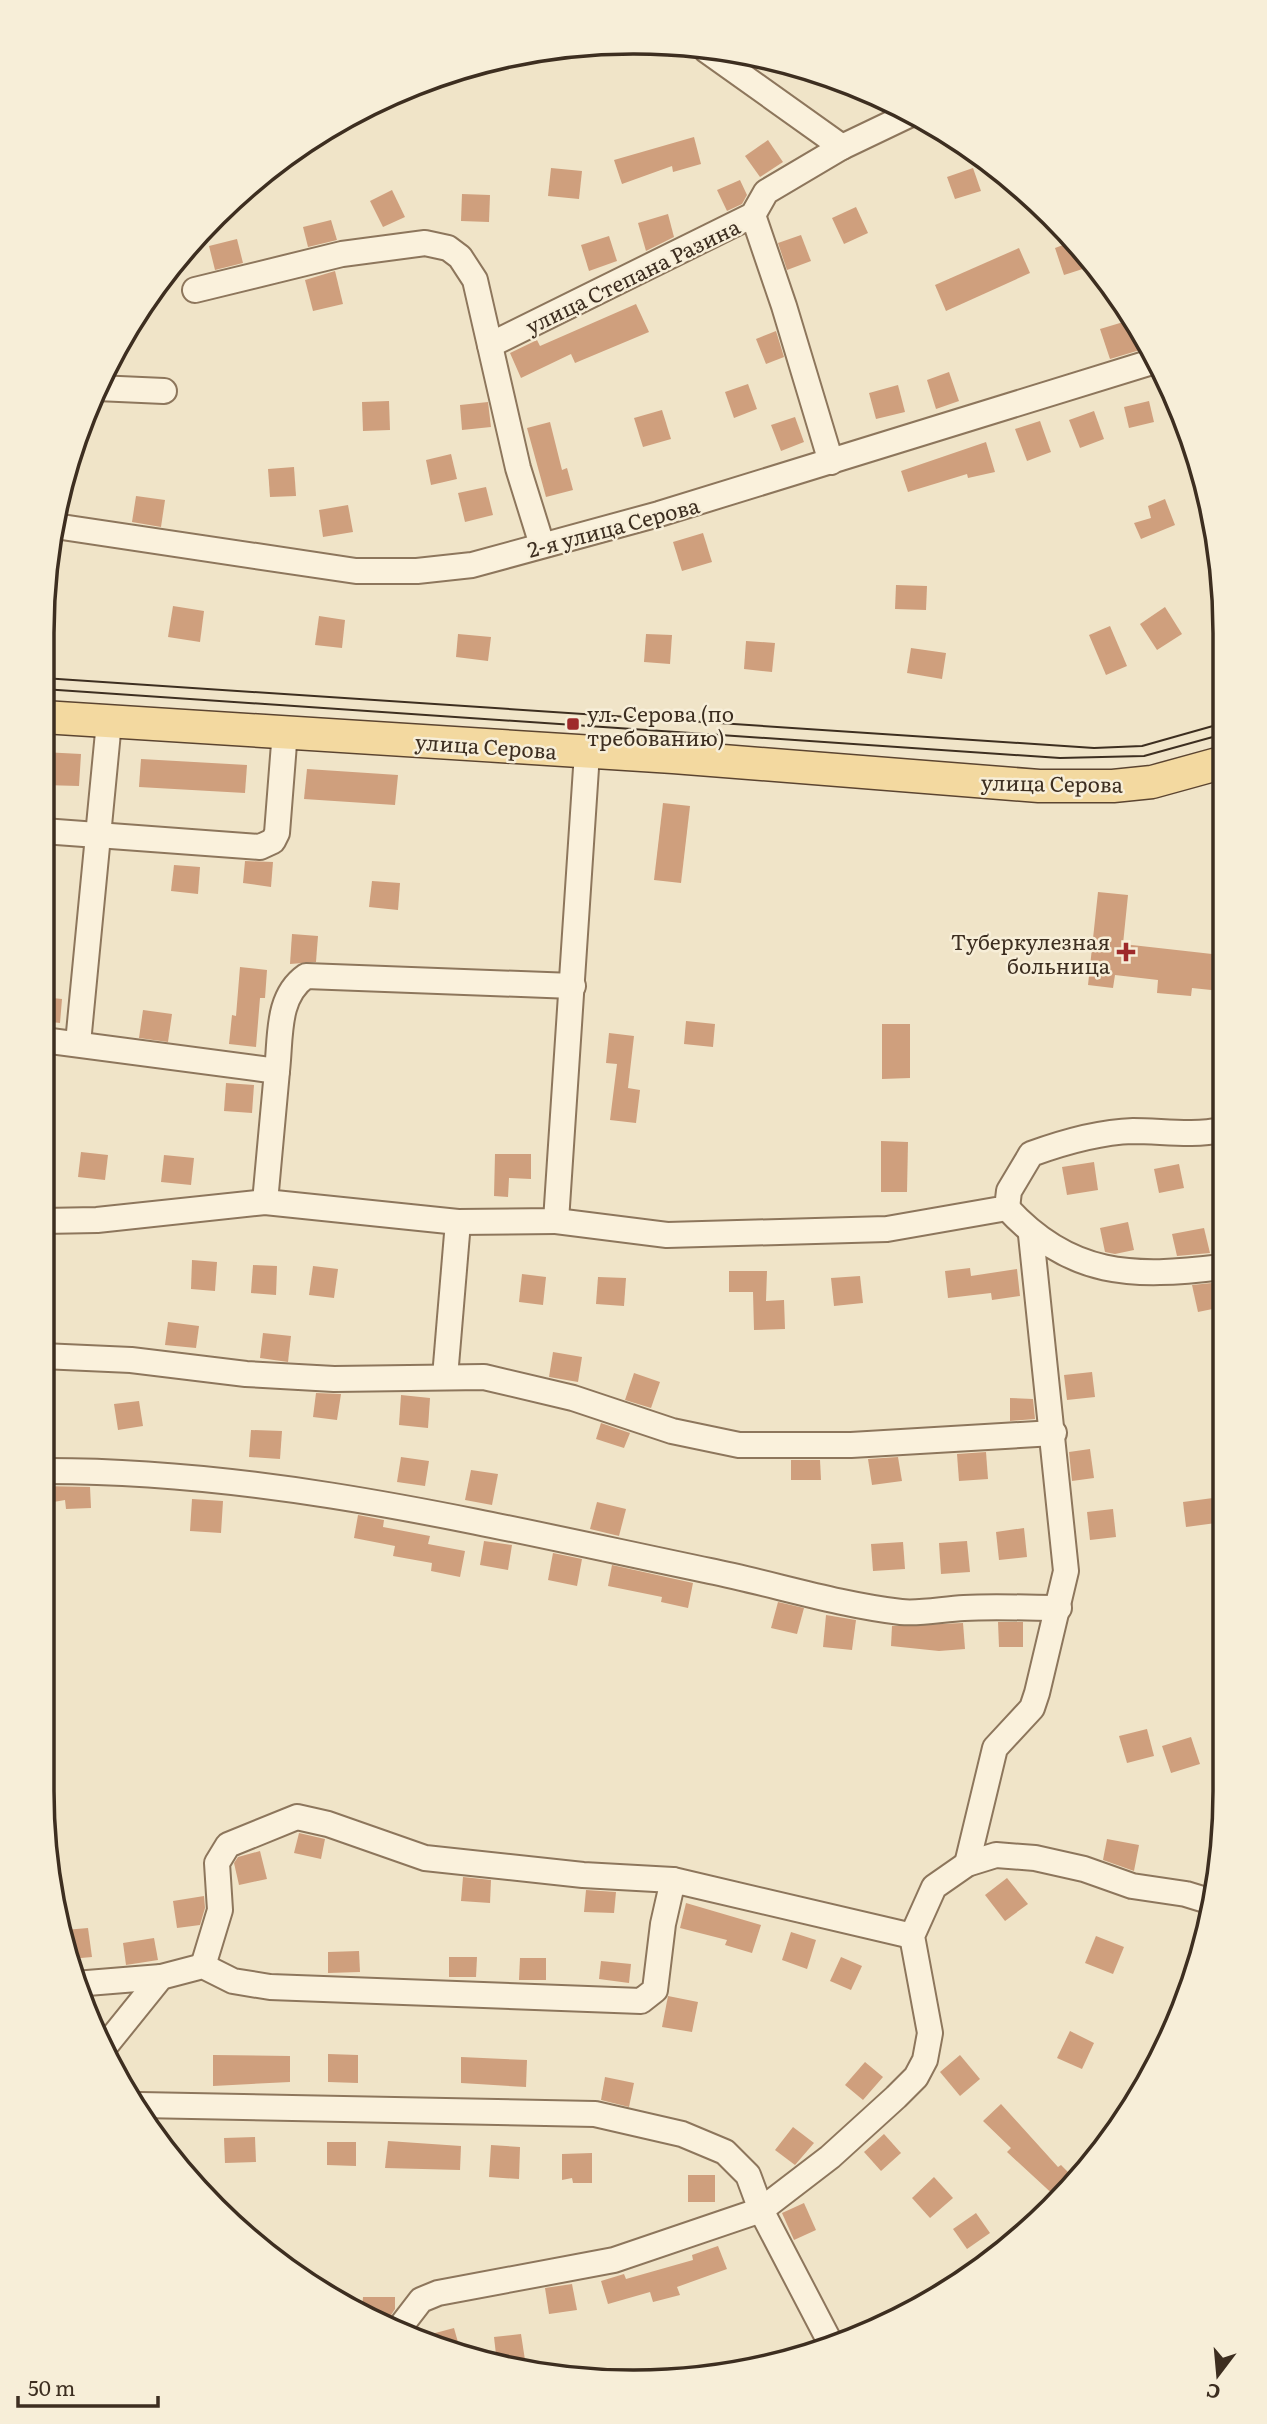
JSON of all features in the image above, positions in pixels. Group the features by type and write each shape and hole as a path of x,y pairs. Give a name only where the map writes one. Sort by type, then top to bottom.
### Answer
{"main road":[{"name":"улица Серова","path":"54,718 587,752 1039,786 1113,786 1152,782 1213,765"}],"street":[{"path":"721,61 842,147"},
{"name":"улица Степана Разина","path":"490,345 753,215 766,192 842,147 900,119"},
{"path":"753,215 831,462"},
{"path":"195,290 342,254 425,243 438,244 460,257 469,267 518,468 542,545"},
{"name":"2-я улица Серова","path":"64,527 366,572 472,565 831,462 1146,364"},
{"path":"109,389 164,391"},
{"path":"78,1043 109,722"},
{"path":"54,832 260,847 273,841 277,832 285,732"},
{"path":"556,1221 587,752"},
{"path":"265,1202 285,1000 294,984 306,976 573,986"},
{"path":"54,1041 277,1071"},
{"path":"1007,1208 1010,1191 1031,1154 1086,1137 1108,1134 1213,1130"},
{"path":"54,1221 97,1220 265,1202 458,1222 556,1221 667,1235 887,1229 1007,1208"},
{"path":"1007,1208 1031,1235 1067,1256 1128,1272 1213,1267"},
{"path":"445,1377 458,1222"},
{"path":"967,1864 995,1748 1032,1708 1059,1608 1066,1571 1054,1433 1031,1235"},
{"path":"54,1356 131,1360 246,1374 334,1379 484,1377 573,1398 672,1431 739,1445 851,1445 1054,1433"},
{"path":"54,1471 120,1471 252,1483 391,1505 499,1525 716,1572 813,1597 904,1612 966,1607 1059,1608"},
{"path":"203,1966 220,1910 217,1863 229,1844 297,1817 328,1824 425,1858 583,1875 673,1880 912,1936"},
{"path":"404,2322 421,2300 438,2293 614,2260 761,2210 830,2157 916,2077 925,2060 930,2033 912,1936 934,1888 967,1864 996,1855 1035,1858 1084,1869 1132,1886 1203,1899"},
{"path":"87,1983 161,1977 203,1966 233,1981 270,1987 641,2001 655,1990 663,1924 673,1880"},
{"path":"111,2040 161,1977"},
{"path":"148,2105 595,2114 681,2134 725,2152 748,2175 761,2210 827,2336"}],"building":[{"path":"694,137 701,164 673,172 672,166 622,184 614,160"},
{"path":"768,140 783,162 760,177 745,156"},
{"path":"551,168 582,171 579,199 548,196"},
{"path":"973,168 981,191 955,199 947,177"},
{"path":"740,180 747,195 742,204 727,211 717,190"},
{"path":"392,190 405,217 383,227 370,201"},
{"path":"462,194 490,195 489,222 461,221"},
{"path":"856,207 868,233 844,244 832,218"},
{"path":"668,214 674,237 646,251 638,223"},
{"path":"331,220 337,240 308,247 303,227"},
{"path":"801,235 811,261 787,270 778,243"},
{"path":"609,236 617,261 589,271 581,245"},
{"path":"237,239 243,263 215,270 209,246"},
{"path":"1063,245 1083,269 1064,275 1055,248"},
{"path":"1019,248 1030,273 946,311 935,285"},
{"path":"335,271 343,304 313,311 305,280"},
{"path":"636,304 649,332 575,363 571,354 521,378 510,353 537,340 540,346"},
{"path":"1122,323 1139,350 1110,359 1100,329"},
{"path":"776,331 784,357 766,364 756,339"},
{"path":"949,372 959,401 936,409 927,380"},
{"path":"748,384 757,409 734,418 725,392"},
{"path":"898,385 905,412 876,419 869,393"},
{"path":"389,401 390,430 363,431 362,402"},
{"path":"1149,401 1154,422 1129,428 1124,407"},
{"path":"488,402 491,427 462,430 460,405"},
{"path":"662,410 671,439 643,447 634,418"},
{"path":"1094,411 1104,439 1080,448 1069,420"},
{"path":"795,417 804,442 781,451 771,425"},
{"path":"1040,421 1051,452 1027,461 1015,429"},
{"path":"550,422 562,470 567,468 573,490 546,497 527,428"},
{"path":"986,442 995,472 968,478 967,474 908,492 901,471"},
{"path":"451,454 457,479 431,485 426,460"},
{"path":"294,467 296,496 270,497 268,469"},
{"path":"486,487 493,515 465,522 458,493"},
{"path":"136,496 165,500 161,527 132,522"},
{"path":"1165,499 1175,525 1141,539 1134,523 1151,518 1148,506"},
{"path":"348,505 353,532 323,537 319,510"},
{"path":"703,533 712,562 682,571 673,542"},
{"path":"896,585 927,586 926,610 895,609"},
{"path":"173,606 204,611 200,642 168,637"},
{"path":"1165,607 1182,634 1157,650 1140,624"},
{"path":"319,616 345,620 342,648 315,645"},
{"path":"1110,626 1127,666 1106,675 1089,635"},
{"path":"458,634 491,637 488,661 456,657"},
{"path":"646,634 672,635 670,664 644,662"},
{"path":"746,641 775,643 772,672 744,669"},
{"path":"911,648 946,653 942,679 907,673"},
{"path":"54,753 81,754 79,786 54,785"},
{"path":"141,759 247,765 245,793 139,787"},
{"path":"307,769 398,775 395,805 304,799"},
{"path":"663,803 690,806 681,883 654,880"},
{"path":"245,861 273,862 271,887 243,883"},
{"path":"174,865 200,867 198,894 171,891"},
{"path":"372,881 400,883 398,910 369,907"},
{"path":"1098,892 1128,895 1123,944 1213,954 1213,990 1192,988 1191,996 1157,993 1158,980 1115,975 1113,988 1088,985"},
{"path":"292,934 318,936 316,962 290,964"},
{"path":"240,967 267,970 265,998 260,998 256,1047 229,1044 232,1015 236,1016"},
{"path":"54,998 62,999 60,1023 54,1022"},
{"path":"143,1010 172,1014 168,1042 139,1038"},
{"path":"686,1021 715,1024 713,1047 684,1044"},
{"path":"882,1024 910,1024 910,1078 882,1079"},
{"path":"609,1033 634,1036 628,1088 640,1090 636,1123 610,1120 617,1064 606,1063"},
{"path":"226,1083 254,1085 252,1113 224,1111"},
{"path":"881,1141 908,1142 907,1192 881,1192"},
{"path":"81,1152 108,1155 105,1180 78,1177"},
{"path":"495,1154 531,1154 531,1179 509,1178 508,1197 494,1196"},
{"path":"164,1155 194,1158 191,1185 161,1182"},
{"path":"1094,1162 1098,1190 1067,1195 1062,1167"},
{"path":"1179,1164 1184,1188 1159,1193 1154,1169"},
{"path":"1128,1222 1134,1250 1115,1254 1105,1252 1100,1228"},
{"path":"1204,1228 1210,1253 1177,1256 1172,1234"},
{"path":"192,1260 217,1262 215,1291 191,1289"},
{"path":"253,1265 277,1266 276,1295 251,1293"},
{"path":"313,1266 338,1269 334,1298 309,1295"},
{"path":"970,1268 971,1276 1017,1269 1020,1296 992,1300 991,1293 948,1298 945,1271"},
{"path":"729,1271 767,1271 766,1301 784,1300 785,1329 754,1330 753,1292 729,1292"},
{"path":"522,1274 546,1277 543,1305 519,1302"},
{"path":"860,1276 863,1303 834,1306 831,1278"},
{"path":"598,1277 626,1278 624,1306 596,1304"},
{"path":"1213,1283 1213,1309 1198,1312 1192,1285"},
{"path":"168,1322 199,1326 196,1348 165,1345"},
{"path":"263,1333 291,1336 288,1362 260,1358"},
{"path":"553,1352 582,1357 578,1382 549,1377"},
{"path":"1092,1372 1095,1397 1067,1400 1064,1375"},
{"path":"634,1373 660,1382 651,1408 625,1400"},
{"path":"316,1393 341,1394 337,1420 313,1417"},
{"path":"401,1395 430,1398 428,1428 399,1425"},
{"path":"1010,1398 1033,1399 1035,1419 1010,1421"},
{"path":"139,1401 143,1426 118,1430 114,1404"},
{"path":"601,1423 630,1433 624,1448 596,1439"},
{"path":"251,1430 282,1431 280,1459 249,1457"},
{"path":"1090,1449 1094,1478 1072,1481 1069,1452"},
{"path":"986,1452 988,1479 959,1481 957,1454"},
{"path":"401,1457 429,1461 425,1486 397,1482"},
{"path":"898,1457 902,1481 872,1485 868,1459"},
{"path":"791,1460 820,1460 821,1480 791,1480"},
{"path":"471,1470 498,1474 492,1505 465,1500"},
{"path":"54,1486 90,1487 91,1508 66,1509 65,1500 54,1502"},
{"path":"1213,1498 1213,1523 1186,1527 1183,1502"},
{"path":"192,1499 223,1501 221,1533 190,1531"},
{"path":"597,1502 626,1509 619,1536 590,1529"},
{"path":"1113,1509 1116,1537 1090,1540 1087,1512"},
{"path":"358,1515 384,1520 383,1527 430,1536 428,1544 465,1551 460,1577 431,1571 432,1563 393,1556 395,1546 354,1538"},
{"path":"1024,1528 1027,1557 999,1560 996,1532"},
{"path":"484,1541 512,1545 508,1570 480,1565"},
{"path":"967,1541 970,1572 941,1574 939,1543"},
{"path":"903,1542 905,1569 873,1571 871,1544"},
{"path":"553,1553 582,1559 577,1586 548,1580"},
{"path":"612,1565 693,1583 688,1608 661,1602 662,1597 608,1586"},
{"path":"778,1602 804,1608 797,1634 771,1628"},
{"path":"826,1615 856,1620 852,1650 823,1647"},
{"path":"998,1622 1023,1622 1023,1647 999,1647"},
{"path":"963,1623 965,1649 939,1651 891,1646 892,1626"},
{"path":"1147,1729 1154,1756 1127,1763 1119,1736"},
{"path":"1191,1737 1200,1764 1171,1773 1162,1746"},
{"path":"299,1833 325,1839 321,1859 294,1853"},
{"path":"1107,1839 1139,1845 1134,1871 1103,1860"},
{"path":"260,1851 267,1879 239,1885 234,1863 238,1857"},
{"path":"463,1877 491,1880 490,1903 461,1901"},
{"path":"1007,1878 1028,1904 1005,1921 985,1895"},
{"path":"586,1890 616,1892 614,1913 584,1912"},
{"path":"204,1896 205,1908 200,1925 177,1928 173,1901"},
{"path":"686,1903 761,1925 752,1953 725,1945 727,1940 680,1928"},
{"path":"88,1928 92,1957 79,1958 71,1929"},
{"path":"791,1932 816,1940 807,1969 782,1960"},
{"path":"1096,1936 1124,1947 1113,1974 1085,1963"},
{"path":"154,1938 158,1960 126,1965 123,1943"},
{"path":"359,1951 360,1972 328,1973 328,1952"},
{"path":"449,1957 477,1957 476,1977 449,1977"},
{"path":"841,1957 862,1966 851,1990 830,1981"},
{"path":"520,1958 546,1958 546,1980 519,1980"},
{"path":"601,1961 631,1964 629,1983 599,1979"},
{"path":"668,1996 698,2002 692,2032 662,2027"},
{"path":"1070,2031 1094,2043 1082,2069 1057,2058"},
{"path":"328,2054 358,2055 358,2083 328,2082"},
{"path":"213,2055 290,2056 290,2082 213,2086"},
{"path":"960,2055 980,2079 960,2096 940,2072"},
{"path":"461,2057 527,2060 526,2087 461,2083"},
{"path":"865,2062 883,2077 863,2100 845,2085"},
{"path":"605,2077 634,2083 629,2107 601,2100"},
{"path":"1001,2104 1058,2167 1061,2165 1069,2173 1050,2192 1007,2152 1011,2148 983,2121"},
{"path":"793,2127 814,2143 795,2165 775,2150"},
{"path":"884,2134 901,2153 881,2171 864,2152"},
{"path":"255,2137 256,2162 225,2163 224,2138"},
{"path":"388,2141 461,2146 460,2170 385,2168"},
{"path":"327,2142 356,2142 356,2166 327,2165"},
{"path":"491,2145 520,2147 519,2179 489,2177"},
{"path":"592,2153 592,2183 573,2183 572,2178 562,2180 562,2154"},
{"path":"688,2175 715,2175 715,2202 688,2202"},
{"path":"934,2177 953,2198 930,2218 912,2198"},
{"path":"804,2203 816,2230 794,2240 782,2213"},
{"path":"976,2213 990,2233 967,2249 953,2229"},
{"path":"718,2246 727,2269 677,2287 680,2295 653,2302 650,2292 608,2304 601,2281 624,2274 626,2279 693,2260 692,2255"},
{"path":"572,2284 577,2310 549,2314 545,2288"},
{"path":"363,2297 395,2297 395,2309 390,2316 363,2302"},
{"path":"454,2328 458,2342 447,2339 433,2334"},
{"path":"521,2334 525,2360 496,2353 494,2337"}],"tram line":[{"path":"54,679 1094,748 1142,746 1213,726"},
{"path":"54,690 1060,758 1144,756 1213,737"}],"place":[{"name":"ул. Серова (по требованию)","path":"573,724"},
{"name":"Туберкулезная больница","path":"1126,952"}]}
